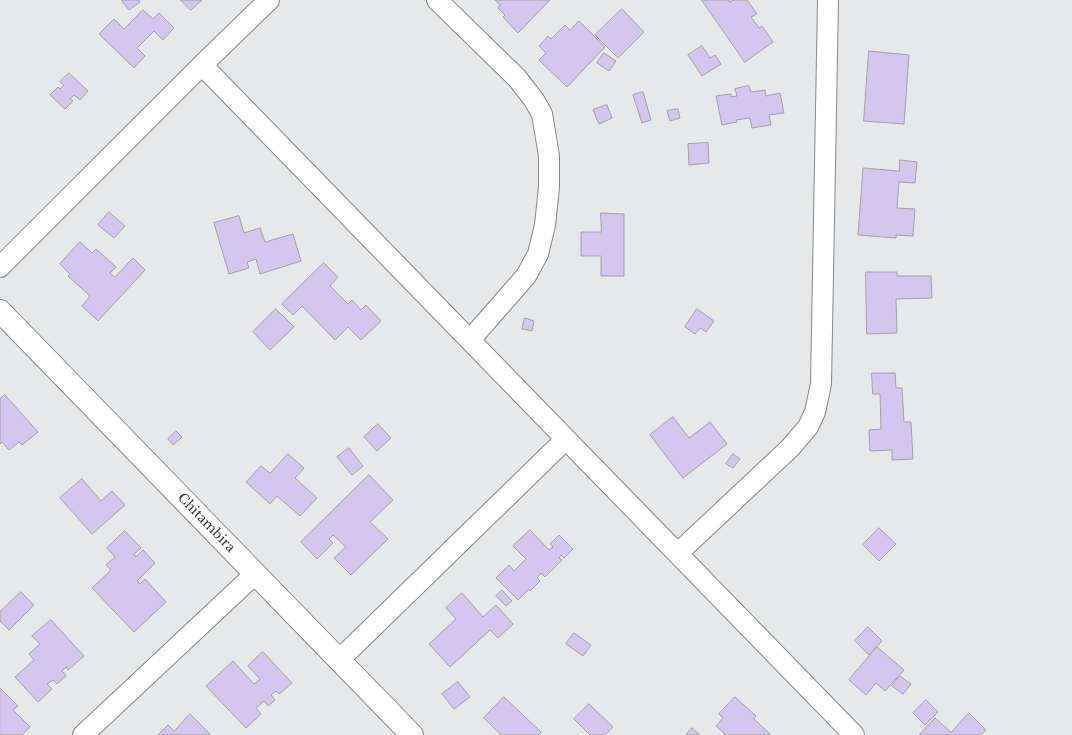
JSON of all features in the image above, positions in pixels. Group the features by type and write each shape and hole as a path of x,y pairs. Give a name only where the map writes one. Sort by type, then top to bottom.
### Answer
{"street":[{"path":"0,266 269,0"},
{"path":"437,0 517,78 534,100 542,114 549,156 550,188 545,224 538,254 526,276 470,340"},
{"path":"678,553 790,448 808,427 815,412 821,384 828,0"},
{"path":"202,65 854,735"},
{"name":"Chitambira","path":"0,311 412,735"},
{"path":"340,660 566,439"},
{"path":"83,735 255,574"}],"building":[{"path":"139,0 140,2 129,10 122,1"},
{"path":"181,0 202,0 191,10"},
{"path":"495,0 550,0 518,33 503,17 505,15 498,8 500,5"},
{"path":"702,0 729,0 730,2 733,0 747,0 757,14 751,17 759,28 762,26 773,42 745,62"},
{"path":"622,9 644,32 618,58 595,35"},
{"path":"143,10 153,19 159,13 174,28 163,40 154,31 137,48 145,56 134,68 99,34 114,19 124,29"},
{"path":"579,21 605,47 567,87 539,60 546,53 539,46 548,36 551,39 565,25 570,30"},
{"path":"702,46 710,58 715,55 721,64 702,76 688,55"},
{"path":"869,51 909,55 904,124 864,121"},
{"path":"604,53 616,61 609,71 597,63"},
{"path":"69,73 88,91 80,100 74,95 70,99 73,101 65,109 50,95 58,87 60,89 64,85 60,82"},
{"path":"749,86 751,92 765,90 766,96 780,93 784,113 769,115 771,125 752,128 750,118 736,120 737,122 722,125 716,96 731,94 731,97 737,96 735,89"},
{"path":"643,92 651,120 642,123 633,95"},
{"path":"607,105 612,118 599,124 593,110"},
{"path":"678,109 680,118 670,121 667,111"},
{"path":"708,143 709,163 689,165 688,144"},
{"path":"900,160 917,162 915,183 899,182 897,208 915,209 913,236 896,235 896,238 858,235 863,168 899,171"},
{"path":"109,212 125,226 114,238 98,225"},
{"path":"601,213 624,214 624,276 601,276 601,256 581,256 581,232 601,232"},
{"path":"239,216 244,233 260,228 265,242 293,234 301,261 260,274 256,259 247,262 249,268 229,274 214,223"},
{"path":"80,242 92,253 96,249 116,267 110,273 115,277 133,258 145,270 98,321 82,306 90,296 68,276 70,274 60,264"},
{"path":"324,263 338,277 330,286 348,304 352,300 361,310 366,305 381,321 361,340 348,327 335,340 302,306 293,315 282,304"},
{"path":"866,272 897,272 897,276 931,276 932,298 896,299 897,333 867,334"},
{"path":"276,309 294,327 270,350 253,332"},
{"path":"697,309 714,321 706,332 700,328 695,334 685,327"},
{"path":"525,318 534,321 532,331 522,329"},
{"path":"872,373 895,373 896,388 902,388 904,422 911,422 913,459 892,460 892,450 870,451 869,430 881,429 880,394 873,394"},
{"path":"5,395 38,432 22,445 19,442 9,450 2,442 0,444 0,399"},
{"path":"673,417 689,438 710,422 727,444 683,478 650,435"},
{"path":"378,424 391,438 377,451 364,437"},
{"path":"176,431 182,437 173,445 168,439"},
{"path":"349,448 363,466 352,475 337,457"},
{"path":"288,454 304,468 295,478 317,498 300,516 277,496 270,504 246,482 261,466 270,473"},
{"path":"733,454 740,459 733,468 726,464"},
{"path":"369,475 393,500 370,522 388,539 351,575 334,558 346,547 333,535 329,539 333,543 317,559 301,542"},
{"path":"82,479 101,501 112,491 125,505 92,534 60,498"},
{"path":"879,528 896,544 879,561 863,545"},
{"path":"530,530 549,550 553,547 550,544 559,535 573,549 564,558 561,555 559,558 562,560 545,577 541,573 537,578 540,581 518,600 496,578 509,565 514,571 526,559 513,546"},
{"path":"125,531 141,548 134,554 136,557 143,550 155,563 137,581 140,584 145,579 166,602 134,632 92,588 111,570 106,565 115,557 107,548"},
{"path":"502,590 512,601 506,606 496,596"},
{"path":"21,592 34,605 9,630 0,621 0,612"},
{"path":"462,593 483,617 496,605 513,624 498,638 490,630 450,667 429,644 456,619 446,608"},
{"path":"51,620 84,656 68,670 66,667 62,671 66,676 57,684 53,680 47,684 52,689 38,702 15,677 34,660 29,654 40,644 32,636"},
{"path":"868,627 882,641 869,655 855,641"},
{"path":"574,633 591,645 583,656 566,644"},
{"path":"877,647 904,670 885,691 876,683 866,695 849,680"},
{"path":"263,652 292,683 279,694 276,691 271,695 275,700 268,706 264,701 256,708 261,714 246,728 206,686 233,661 254,684 260,679 248,666"},
{"path":"900,676 911,684 903,694 892,686"},
{"path":"458,682 470,697 454,709 442,694"},
{"path":"0,688 18,706 13,710 30,727 22,735 0,735"},
{"path":"504,697 541,732 538,735 501,735 484,718"},
{"path":"735,697 756,716 754,719 771,735 726,735 716,726 723,718 719,714"},
{"path":"926,700 938,712 925,725 913,713"},
{"path":"589,704 613,727 605,735 590,735 574,719"},
{"path":"969,713 986,730 981,735 919,735 935,718 951,732"},
{"path":"190,714 211,735 158,735 168,725 174,731"},
{"path":"692,728 700,735 686,735"}]}
